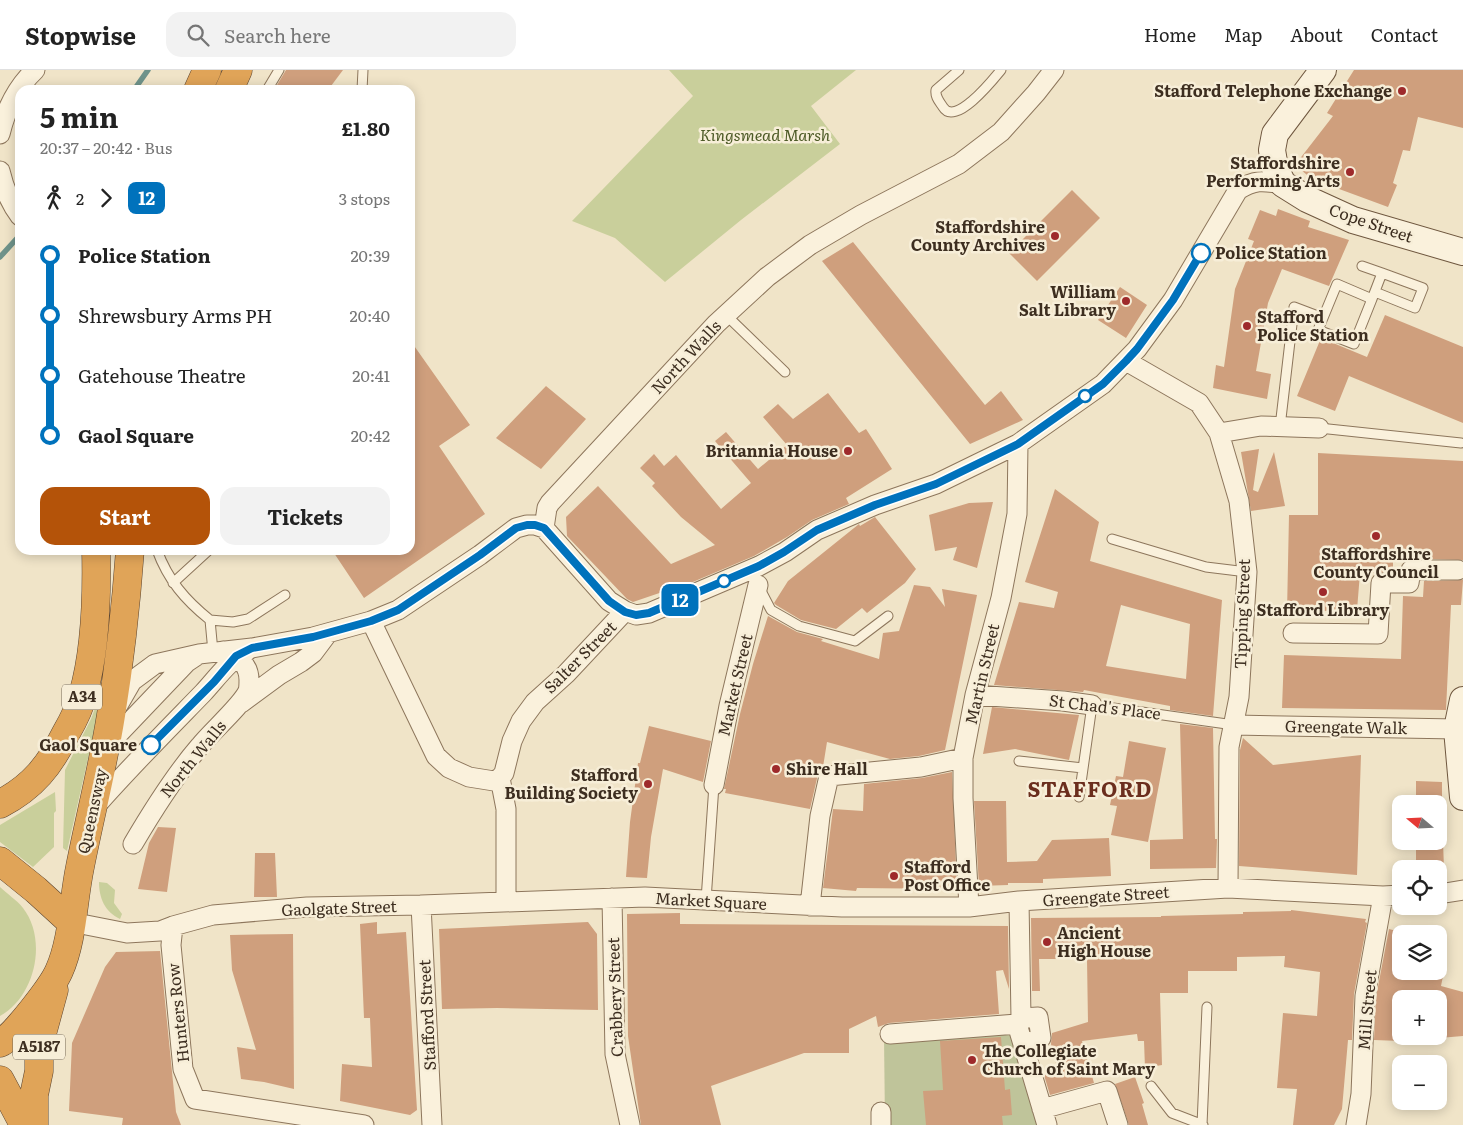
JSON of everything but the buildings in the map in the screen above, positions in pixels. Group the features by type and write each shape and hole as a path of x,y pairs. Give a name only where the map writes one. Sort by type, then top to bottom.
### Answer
{"highway":[{"path":"200,85 207,70"},
{"path":"232,85 238,70"},
{"name":"A34","path":"0,804 23,790 47,766 72,721 83,695 93,637 96,555"},
{"name":"Queensway","path":"59,972 66,950 79,868 111,717 124,626 130,555"},
{"path":"0,861 44,896 70,922"},
{"path":"0,1043 17,1028 59,972"},
{"name":"A5187","path":"34,1125 34,1095 39,1071 39,1045 59,972"},
{"name":"A5187","path":"0,1080 24,1125"}],"street":[{"path":"22,85 34,70"},
{"name":"North Walls","path":"544,528 547,508 550,503 726,314 768,277 810,245 959,164 994,138 1002,132 1054,70"},
{"path":"1283,184 1275,168 1272,150 1275,134 1323,70"},
{"path":"0,134 4,116 15,93"},
{"path":"0,171 3,184 15,209"},
{"name":"Salter Street","path":"500,778 504,773 512,741 521,721 534,702 566,674 625,612 636,615 649,613 759,576 784,552 817,530 875,505 936,484 1018,444 1103,384 1137,349 1173,300 1238,190 1251,182 1261,181 1283,184"},
{"name":"Cope Street","path":"1283,184 1313,202 1353,220 1463,252"},
{"name":"Tipping Street","path":"1126,361 1199,403 1219,433 1239,501 1247,572 1240,688 1229,747 1228,888"},
{"path":"1219,433 1261,426 1319,428"},
{"name":"Martin Street","path":"969,907 963,798 963,758 975,695 1001,598 1017,514 1018,444"},
{"path":"111,717 132,681 144,670 155,664 313,637 371,621 398,610 480,555 516,528 527,525 544,528 609,601 625,612"},
{"path":"1293,633 1378,634 1381,583 1409,582 1410,570 1458,570"},
{"name":"Market Street","path":"714,785 729,706 759,576"},
{"path":"371,621 436,756 449,768 468,777 494,781 500,778 506,809 506,902"},
{"name":"North Walls","path":"236,706 313,653 328,633"},
{"path":"104,749 188,662 225,652"},
{"path":"93,808 129,768 214,682 225,652"},
{"name":"North Walls","path":"132,844 147,808 248,691 249,674 245,664 225,652"},
{"name":"St Chad's Place","path":"975,695 1063,701 1092,705"},
{"path":"1463,700 1457,729 1463,797"},
{"name":"Greengate Walk","path":"1234,725 1457,729"},
{"path":"810,906 820,816 829,776 921,767 963,758"},
{"name":"Greengate Street","path":"810,906 969,907 1019,901 1228,888 1392,896"},
{"path":"1447,893 1463,890"},
{"name":"Mill Street","path":"1356,1125 1362,1094 1365,996 1392,896"},
{"name":"Market Square","path":"612,898 645,897 810,906"},
{"name":"Gaolgate Street","path":"70,922 127,933 160,931 213,915 288,909 612,898"},
{"name":"Crabbery Street","path":"612,898 615,1054 630,1125"},
{"path":"1019,901 1019,1021 1023,1044 1045,1117 1107,1091 1118,1125"},
{"name":"Stafford Street","path":"421,905 432,1125"},
{"name":"Hunters Row","path":"173,926 171,945 183,1069 195,1099 364,1125"},
{"path":"890,1034 1019,1021"}],"lane":[{"path":"270,85 279,70"},
{"path":"362,85 364,70"},
{"path":"959,70 936,90 935,96 945,111 950,114 969,104 1001,70"},
{"path":"1362,266 1382,273 1423,288 1415,308 1374,295 1337,284 1318,330 1354,344 1374,295 1382,273"},
{"path":"1280,427 1294,308 1323,318"},
{"path":"726,314 785,372"},
{"path":"1319,428 1461,443"},
{"path":"1112,540 1206,567 1247,572"},
{"path":"159,555 167,574 180,594 210,620 225,652"},
{"path":"173,584 204,555"},
{"path":"759,576 770,610 799,626 855,641 888,616"},
{"path":"210,620 233,622 248,619 285,595"},
{"path":"1080,797 1092,705"},
{"name":"St Chad's Place","path":"1092,705 1234,725"},
{"path":"1020,761 1083,768"},
{"path":"706,900 714,785"},
{"path":"1151,1086 1172,1113 1185,1121 1202,1125 1207,1007"}],"green space":[{"name":"Kingsmead Marsh","path":"669,70 856,70 811,106 840,144 741,220 665,282 615,238 572,221 693,96"},
{"path":"106,679 67,851 63,848 65,770 91,719"},
{"path":"55,792 54,847 33,867 0,842 0,825"},
{"path":"99,882 107,883 115,890 114,903 122,914 120,919 110,913 104,904 100,894"},
{"path":"0,887 21,905 31,921 36,951 34,967 22,996 0,1016"},
{"path":"1008,1021 1038,1125 885,1125 884,1037"}],"waterway":[{"path":"138,85 148,70"},
{"path":"0,257 15,240"}],"bus line":[{"name":"12","path":"151,745 214,682 236,656 252,648 313,637 371,621 398,610 480,555 516,528 535,525 544,528 609,601 625,612 636,615 649,613 759,566 817,530 860,511 936,484 1018,444 1103,384 1137,349 1173,300 1201,253"}],"place":[{"name":"Stafford Telephone Exchange","path":"1402,91"},
{"name":"Staffordshire Performing Arts","path":"1350,172"},
{"name":"Staffordshire County Archives","path":"1055,236"},
{"name":"Police Station","path":"1201,253"},
{"name":"William Salt Library","path":"1126,301"},
{"name":"Stafford Police Station","path":"1247,326"},
{"name":"Britannia House","path":"848,451"},
{"name":"Staffordshire County Council","path":"1376,536"},
{"name":"Stafford Library","path":"1323,592"},
{"name":"Gaol Square","path":"151,745"},
{"name":"Shire Hall","path":"776,769"},
{"name":"Stafford Building Society","path":"648,784"},
{"name":"Stafford Post Office","path":"894,876"},
{"name":"Ancient High House","path":"1047,942"},
{"name":"The Collegiate Church of Saint Mary","path":"972,1060"}],"district":[{"name":"STAFFORD","path":"1090,790"}]}
